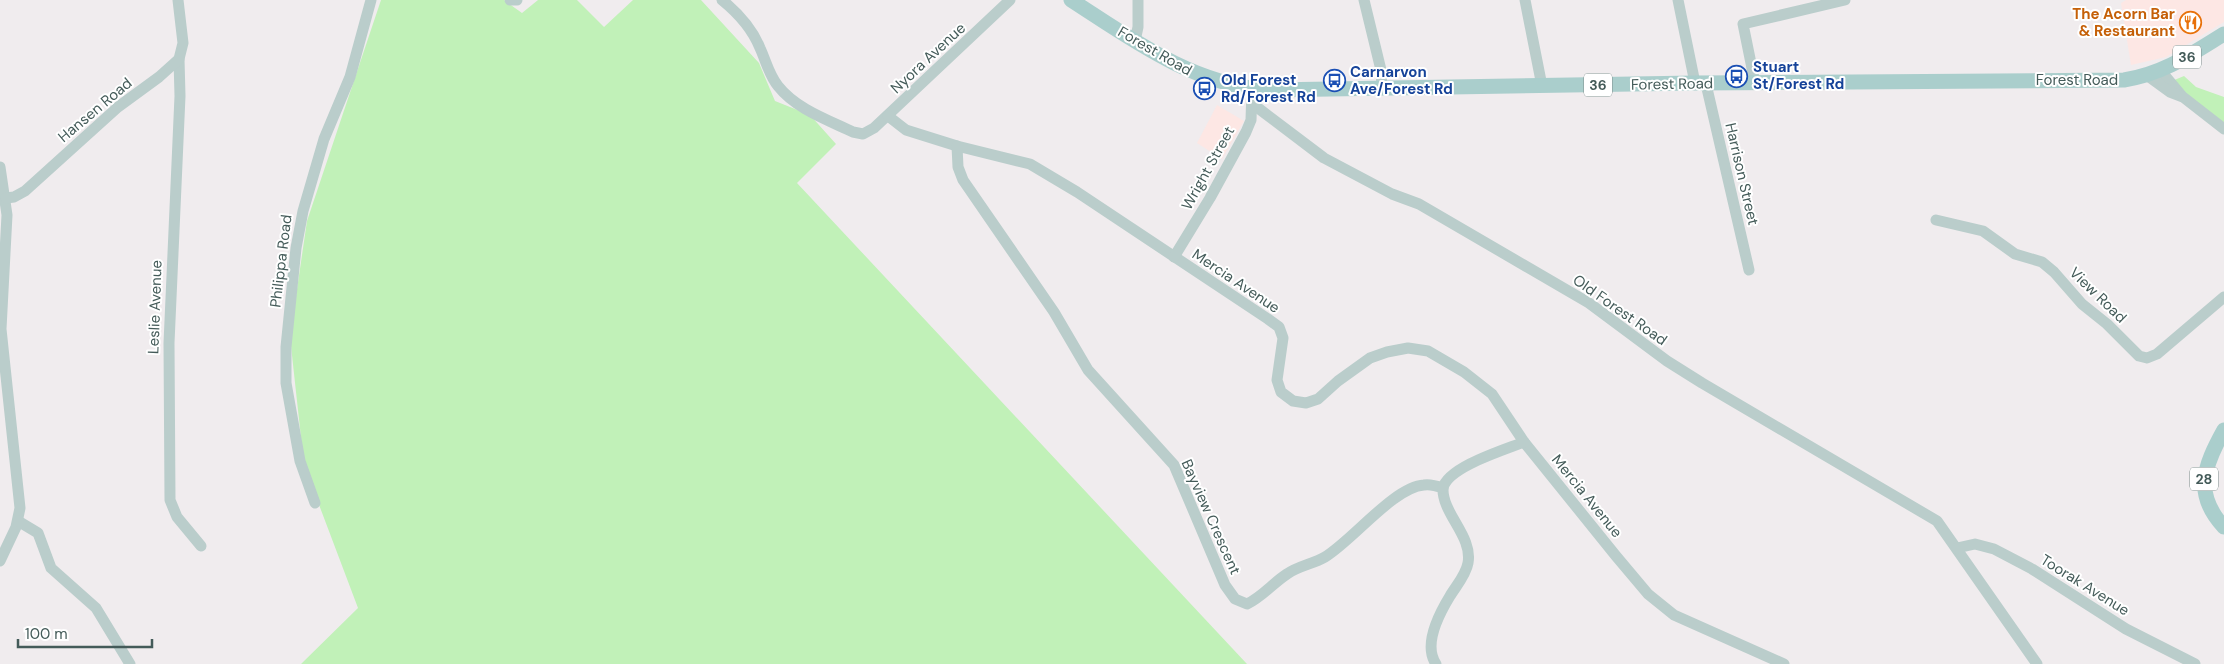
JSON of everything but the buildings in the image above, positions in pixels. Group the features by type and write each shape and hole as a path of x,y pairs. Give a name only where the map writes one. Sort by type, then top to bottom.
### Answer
{"main road":[{"name":"Forest Road","path":"1071,0 1135,41 1199,76 1259,90 2124,80 2155,74 2224,34"},
{"name":"28","path":"2224,430 2207,465 2204,484 2210,510 2224,527"}],"street":[{"path":"178,0 184,43 179,59"},
{"name":"Philippa Road","path":"315,503 300,461 286,383 286,347 296,248 303,211 324,139 347,86 371,0"},
{"path":"510,0 517,0"},
{"name":"Nyora Avenue","path":"722,0 752,32 774,80 784,92 801,106 853,132 863,134 872,130 888,116 1010,0"},
{"path":"1135,41 1138,27 1138,0"},
{"path":"1364,0 1381,70 1382,88"},
{"path":"1525,0 1542,86"},
{"name":"Harrison Street","path":"1678,0 1749,270"},
{"path":"1755,83 1743,24 1845,0"},
{"name":"Hansen Road","path":"6,198 14,197 25,191 118,107 159,77 179,59"},
{"name":"Leslie Avenue","path":"179,59 179,105 168,377 170,500 177,517 201,546"},
{"path":"2155,74 2224,129"},
{"path":"1251,120 1258,108 1259,90"},
{"name":"Wright Street","path":"1174,257 1234,156 1251,120 1259,90"},
{"name":"Old Forest Road","path":"1258,108 1324,158 1392,194 1419,204 1589,302 1667,360 1702,383 1937,521 2037,664"},
{"name":"Mercia Avenue","path":"888,116 906,130 957,146 1030,164 1064,184 1279,327 1283,338 1278,380 1281,392 1294,400 1306,403 1318,399 1370,358 1386,352 1408,348 1428,351 1464,372 1492,394 1524,442 1616,556 1658,603 1674,614 1784,664"},
{"name":"Bayview Crescent","path":"957,146 958,167 963,180 1054,312 1088,370 1174,465 1199,528 1225,585 1235,599 1247,604 1256,600 1288,573 1325,557 1367,523 1385,504 1408,490 1424,484 1443,488"},
{"path":"0,168 6,198 7,215 1,320 3,368 20,501 18,521 0,561"},
{"name":"View Road","path":"1936,220 1983,231 2015,254 2042,262 2054,272 2082,304 2108,324 2139,356 2147,358 2157,354 2224,297"},
{"path":"1436,664 1432,658 1430,647 1435,627 1448,599 1466,571 1469,561 1466,545 1445,501 1444,482 1453,474 1469,465 1524,442"},
{"path":"18,521 38,533 52,568 96,608 130,664"},
{"name":"Toorak Avenue","path":"1956,548 1975,544 1994,549 2032,569 2126,629 2195,664"}],"shaded area":[{"path":"2126,0 2224,0 2224,22 2166,57 2131,65 2121,3"},
{"path":"1217,105 1244,121 1222,159 1197,143"}],"green space":[{"path":"381,0 504,0 522,13 538,0 577,0 604,27 633,0 701,0 759,63 775,101 810,115 836,144 797,183 1247,664 301,664 358,608 304,465 290,337 307,221"},
{"path":"2184,76 2196,87 2224,97 2224,126 2172,81"}],"place":[{"name":"The Acorn Bar & Restaurant","path":"2191,23"},
{"name":"Stuart St/Forest Rd","path":"1737,76"},
{"name":"Carnarvon Ave/Forest Rd","path":"1334,81"},
{"name":"Old Forest Rd/Forest Rd","path":"1205,89"}]}
